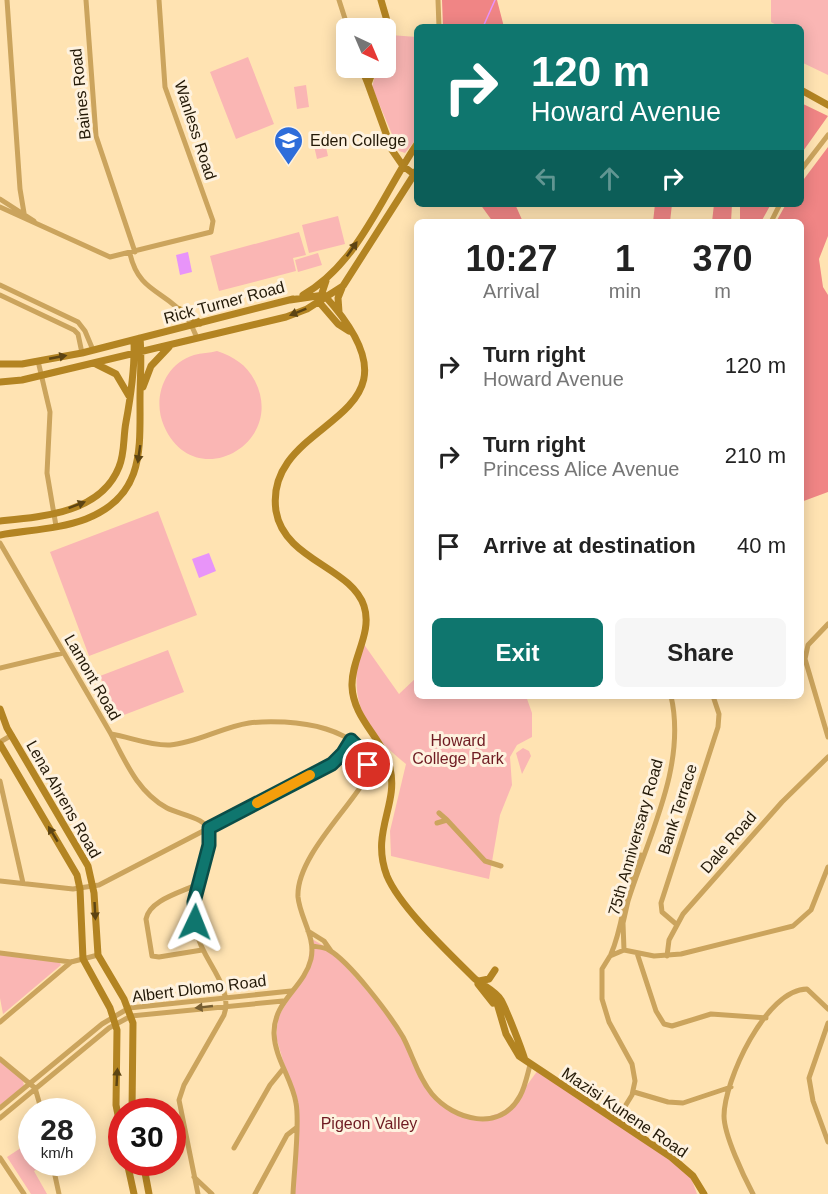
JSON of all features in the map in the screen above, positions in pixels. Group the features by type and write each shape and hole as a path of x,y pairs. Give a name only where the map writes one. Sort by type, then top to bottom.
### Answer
{"main road":[{"path":"381,0 386,18"},
{"path":"366,78 392,150 403,166 414,172"},
{"path":"368,84 370,78"},
{"path":"804,92 828,105"},
{"name":"Rick Turner Road","path":"0,364 38,361 82,353 303,295 328,278 353,248 414,149"},
{"name":"Rick Turner Road","path":"0,382 138,353 296,314 343,286 414,176"},
{"path":"328,278 322,298 338,324 351,332"},
{"path":"340,314 338,303 343,286"},
{"path":"290,300 322,298 340,314 363,352 364,377 359,394 346,411 315,433 294,456 279,480 275,499 280,523 289,539 352,589 364,606 365,632 353,670 352,688 360,717 386,756 391,773 380,840 382,862 388,878 402,901 477,980 496,1007"},
{"path":"180,310 200,322"},
{"path":"0,534 56,526 94,516 123,493 138,463 140,396 137,339"},
{"path":"140,396 151,366 173,344"},
{"path":"0,521 53,514 82,504 109,486 123,456 138,353"},
{"path":"92,363 116,374 130,398"},
{"path":"127,419 140,420"},
{"name":"Lena Ahrens Road","path":"0,709 12,735 86,859 93,887 98,956 130,1012 134,1030 131,1098"},
{"name":"Lena Ahrens Road","path":"0,743 72,865 80,889 83,959 115,1020 118,1039 116,1098"},
{"path":"41,813 54,806"},
{"path":"477,980 489,979 495,970"},
{"path":"477,980 501,1000 527,1063"},
{"path":"494,993 496,1007"},
{"name":"Mazisi Kunene Road","path":"496,1007 511,1044 527,1063 676,1161 688,1170 702,1192"},
{"path":"130,1176 134,1194 149,1192 146,1176"}],"street":[{"path":"7,0 20,189 24,213"},
{"name":"Baines Road","path":"86,0 96,136 133,253 135,271 143,284 180,310 197,338"},
{"name":"Wanless Road","path":"133,253 208,234 213,230 165,87 159,0"},
{"path":"339,0 345,18"},
{"path":"438,0 439,24"},
{"path":"804,166 828,135"},
{"path":"10,212 20,189"},
{"path":"0,199 24,213 40,227"},
{"path":"0,207 105,256 133,253"},
{"path":"0,285 82,326 93,350"},
{"path":"0,295 74,330 80,341 82,353"},
{"path":"53,320 57,312"},
{"path":"38,361 50,412 47,472 56,526"},
{"name":"Lamont Road","path":"0,534 0,544 111,734 169,745 228,727 272,721 314,727 353,741"},
{"path":"828,624 808,645 805,659 828,737"},
{"path":"0,668 63,652"},
{"name":"75th Anniversary Road","path":"624,950 624,923 628,901 664,794 672,754 675,731 671,699"},
{"name":"Bank Terrace","path":"676,924 662,912 661,903 718,728 719,714 714,699"},
{"path":"111,734 145,792 167,808 200,821 209,828"},
{"path":"0,743 12,735"},
{"path":"293,1194 297,1104 277,1050 274,1023 283,1001 307,969 312,946 300,909 298,885 301,876 365,780 368,765 366,757 353,741"},
{"path":"344,758 353,741"},
{"path":"332,764 353,741"},
{"path":"0,881 80,889 93,887 344,758 355,755 366,757"},
{"name":"Dale Road","path":"667,956 669,940 676,924 752,835 827,759"},
{"path":"0,781 23,883"},
{"path":"439,813 485,861 501,866"},
{"path":"437,823 447,820"},
{"path":"198,1194 180,1107 180,1093 224,1015 227,1005 227,998 202,950 195,922 194,902 209,845 209,828"},
{"path":"616,1121 634,1092 634,1068 609,1022 602,999 602,969 619,935 627,886 646,845"},
{"path":"610,956 624,950 667,956 711,948 793,926 811,910 828,867"},
{"path":"198,884 154,906 147,913 146,919 152,956 159,957 202,950"},
{"path":"308,931 324,941 381,1005 404,1039 425,1083 442,1104 453,1113 467,1119 481,1120 503,1113 520,1097 527,1063"},
{"path":"312,946 331,951"},
{"path":"0,953 71,962 98,956"},
{"path":"637,953 656,1011 664,1024 672,1026 711,1014 766,1018"},
{"path":"0,1022 71,962"},
{"path":"753,1194 725,1121 730,1087 741,1056 779,1001 801,989 814,993 828,1009"},
{"name":"Albert Dlomo Road","path":"0,1118 68,1052 130,1012 291,991"},
{"name":"Albert Dlomo Road","path":"130,1012 283,1001"},
{"name":"Albert Dlomo Road","path":"0,1108 73,1058 115,1020"},
{"path":"828,1023 809,1077 813,1101 828,1142"},
{"path":"68,1052 73,1058"},
{"path":"0,1059 33,1085 37,1098"},
{"path":"234,1148 270,1084 283,1069"},
{"path":"634,1092 668,1102 683,1103 730,1087"},
{"path":"255,1194 287,1135 296,1128"},
{"path":"0,1158 24,1194"},
{"path":"55,1176 59,1194"},
{"path":"194,1176 212,1194"}],"green space":[{"path":"771,0 828,0 828,75 804,63 804,24 771,22"},
{"path":"396,35 414,37 414,142 405,153 399,151 372,87 374,78 396,78"},
{"path":"248,57 274,124 236,139 210,72"},
{"path":"306,85 309,107 297,109 294,87"},
{"path":"323,134 328,156 317,159 312,137"},
{"path":"338,216 345,244 309,253 302,225"},
{"path":"299,232 306,255 293,258 296,271 219,291 210,256"},
{"path":"318,253 322,265 298,272 295,260"},
{"path":"217,351 239,362 255,381 262,404 258,424 248,441 233,453 214,459 195,457 178,446 164,426 159,405 160,394 168,374 175,366 194,355"},
{"path":"158,511 197,615 89,656 50,552"},
{"name":"Howard College Park","path":"363,643 399,694 414,680 414,699 527,699 532,713 532,737 517,745 510,757 512,785 500,815 489,879 391,856 390,831 406,764 379,738 362,711 356,680"},
{"path":"168,650 184,692 116,718 100,676"},
{"path":"523,748 529,751 531,756 522,774 516,753"},
{"name":"Pigeon Valley","path":"312,939 331,950 398,1026 418,1073 436,1097 460,1115 482,1119 502,1112 514,1103 538,1070 687,1167 697,1194 295,1194 299,1114 276,1037 278,1017 306,972"},
{"path":"0,954 59,962 61,965 3,1014 0,998"},
{"path":"0,1061 23,1080 24,1086 0,1105"},
{"path":"18,1150 18,1174 7,1157"},
{"path":"19,1176 37,1176 47,1194 31,1194"}],"shaded area":[{"path":"442,0 497,0 503,24 443,24"},
{"path":"804,104 828,116 804,150"},
{"path":"828,147 828,236 819,259 823,287 828,295 828,492 804,501 804,219 778,219 784,207 804,207 804,179"},
{"path":"482,207 516,207 522,219 491,219"},
{"path":"655,207 672,207 670,219 653,219"},
{"path":"714,207 732,207 731,219 712,219"},
{"path":"740,207 769,207 763,219 740,219"},
{"path":"188,252 192,272 180,275 176,255"},
{"path":"209,553 216,571 199,578 192,559"}],"waterway":[{"path":"484,24 495,0"}],"slow traffic":[{"path":"257,803 310,775"}],"place":[{"name":"Eden College","path":"289,166"}],"route":[{"path":"195,922 194,902 209,845 209,828 332,764 348,747 351,740 363,752 368,765"}]}
